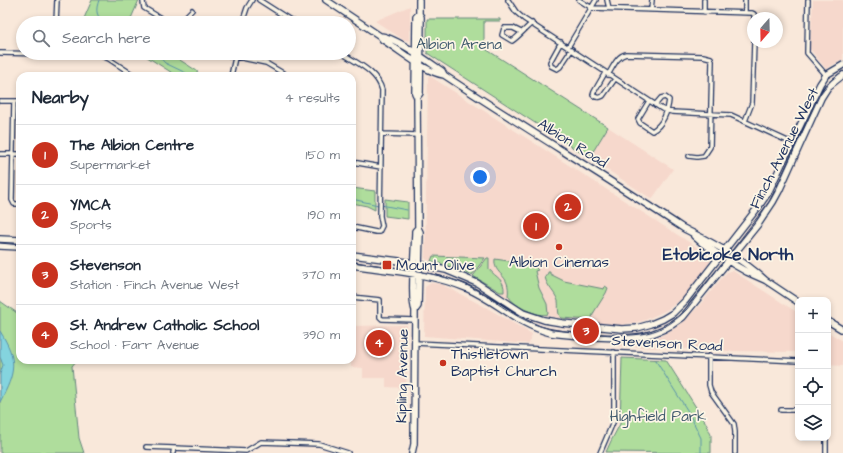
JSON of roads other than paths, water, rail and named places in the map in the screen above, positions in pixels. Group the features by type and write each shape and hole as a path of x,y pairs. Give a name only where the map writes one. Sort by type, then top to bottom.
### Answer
{"main road":[{"name":"Albion Road","path":"326,0 350,16"},
{"name":"Kipling Avenue","path":"417,97 420,93 418,56 421,17 419,14 419,0"},
{"name":"Kipling Avenue","path":"418,56 416,17 419,14"},
{"name":"Albion Road","path":"356,20 418,63 438,74 444,75"},
{"name":"Albion Road","path":"380,36 386,36 398,43 442,71 444,75 502,114 578,160 688,231 750,266 764,280"},
{"path":"398,43 409,44 416,37"},
{"name":"Kipling Avenue","path":"412,453 414,444 415,310 418,306 417,264 420,232 418,228 417,97 415,93 418,63"},
{"name":"Finch Avenue West","path":"356,256 417,264 446,270 477,283 523,313 536,318 562,323 630,329 650,324 673,313 685,301 725,251 768,193 815,92 826,75 843,65"},
{"path":"420,84 426,74 438,74"},
{"name":"Finch Avenue West","path":"356,266 417,275 451,282 468,288 519,321 541,331 561,335 628,339 655,334 674,324 683,317 734,256 759,223 773,202 821,98 828,87 843,75"},
{"name":"Albion Road","path":"688,231 721,256 746,272 764,280 795,300"},
{"path":"0,239 16,240"},
{"path":"0,246 16,247"},
{"path":"831,323 843,330"},
{"name":"Kipling Avenue","path":"414,444 416,453"}],"street":[{"path":"56,16 57,0"},
{"path":"144,0 143,6 158,16"},
{"path":"244,16 252,0"},
{"path":"259,0 284,16"},
{"path":"508,0 516,12 524,19 655,105 667,111 731,115 792,143"},
{"path":"579,0 592,8 704,12 745,12 747,1"},
{"path":"561,42 550,62 551,66 557,69 560,67 596,0"},
{"path":"607,0 609,8"},
{"path":"651,10 652,0"},
{"path":"704,0 704,12"},
{"path":"808,0 807,52 826,75"},
{"path":"186,16 192,10"},
{"path":"521,32 513,28 504,28 502,35 512,41 515,40 521,32 532,23"},
{"path":"745,121 752,103 754,48"},
{"path":"0,53 16,53"},
{"path":"615,79 603,96 600,98 593,95 622,55 703,56 708,57 712,61 710,143 707,153 704,156 689,156"},
{"path":"110,60 128,72"},
{"path":"232,72 235,60"},
{"path":"255,60 266,63 281,72"},
{"path":"353,60 371,72 380,83 382,90 380,204 382,226 379,232 356,228"},
{"path":"649,101 638,118 640,123 650,130 655,130 663,120 667,111 669,100 667,98 661,98 655,105"},
{"path":"0,101 14,101 12,202 16,204"},
{"path":"382,134 418,135"},
{"path":"0,154 13,154"},
{"path":"356,163 381,167"},
{"path":"356,297 380,300 380,317 382,319 415,320"},
{"name":"Stevenson Road","path":"415,342 795,361"},
{"path":"600,453 614,420 614,352"},
{"path":"710,356 709,385 711,392 734,424 735,453"},
{"path":"781,410 795,410"},
{"path":"826,441 826,453"},
{"path":"146,447 248,450 261,442 319,444 348,453"},
{"path":"158,453 159,448"},
{"path":"173,453 174,448"}],"water":[{"path":"0,331 10,350 13,366 12,374 0,402 0,374 3,365 0,357"}],"waterway":[{"path":"98,16 97,7 99,0"},
{"path":"162,60 165,63 184,72"},
{"path":"356,200 378,205"},
{"path":"381,205 407,210"},
{"path":"656,361 689,413 701,438 701,453"}],"tram line":[{"path":"356,263 433,274 459,282 477,290 518,317 534,324 549,328 571,332 628,335 640,334 664,327 687,309 769,202 820,94 832,79 843,71"},
{"path":"0,243 16,245"}],"place":[{"name":"YMCA","path":"568,207"},
{"name":"The Albion Centre","path":"536,226"},
{"name":"Albion Cinemas","path":"559,247"},
{"name":"Mount Olive","path":"387,265"},
{"name":"Stevenson","path":"586,331"},
{"name":"St. Andrew Catholic School","path":"379,343"},
{"name":"Thistletown Baptist Church","path":"443,363"}],"district":[{"name":"Etobicoke North","path":"728,254"}],"park label":[{"name":"Albion Arena","path":"459,44"},
{"name":"Highfield Park","path":"658,416"}]}
